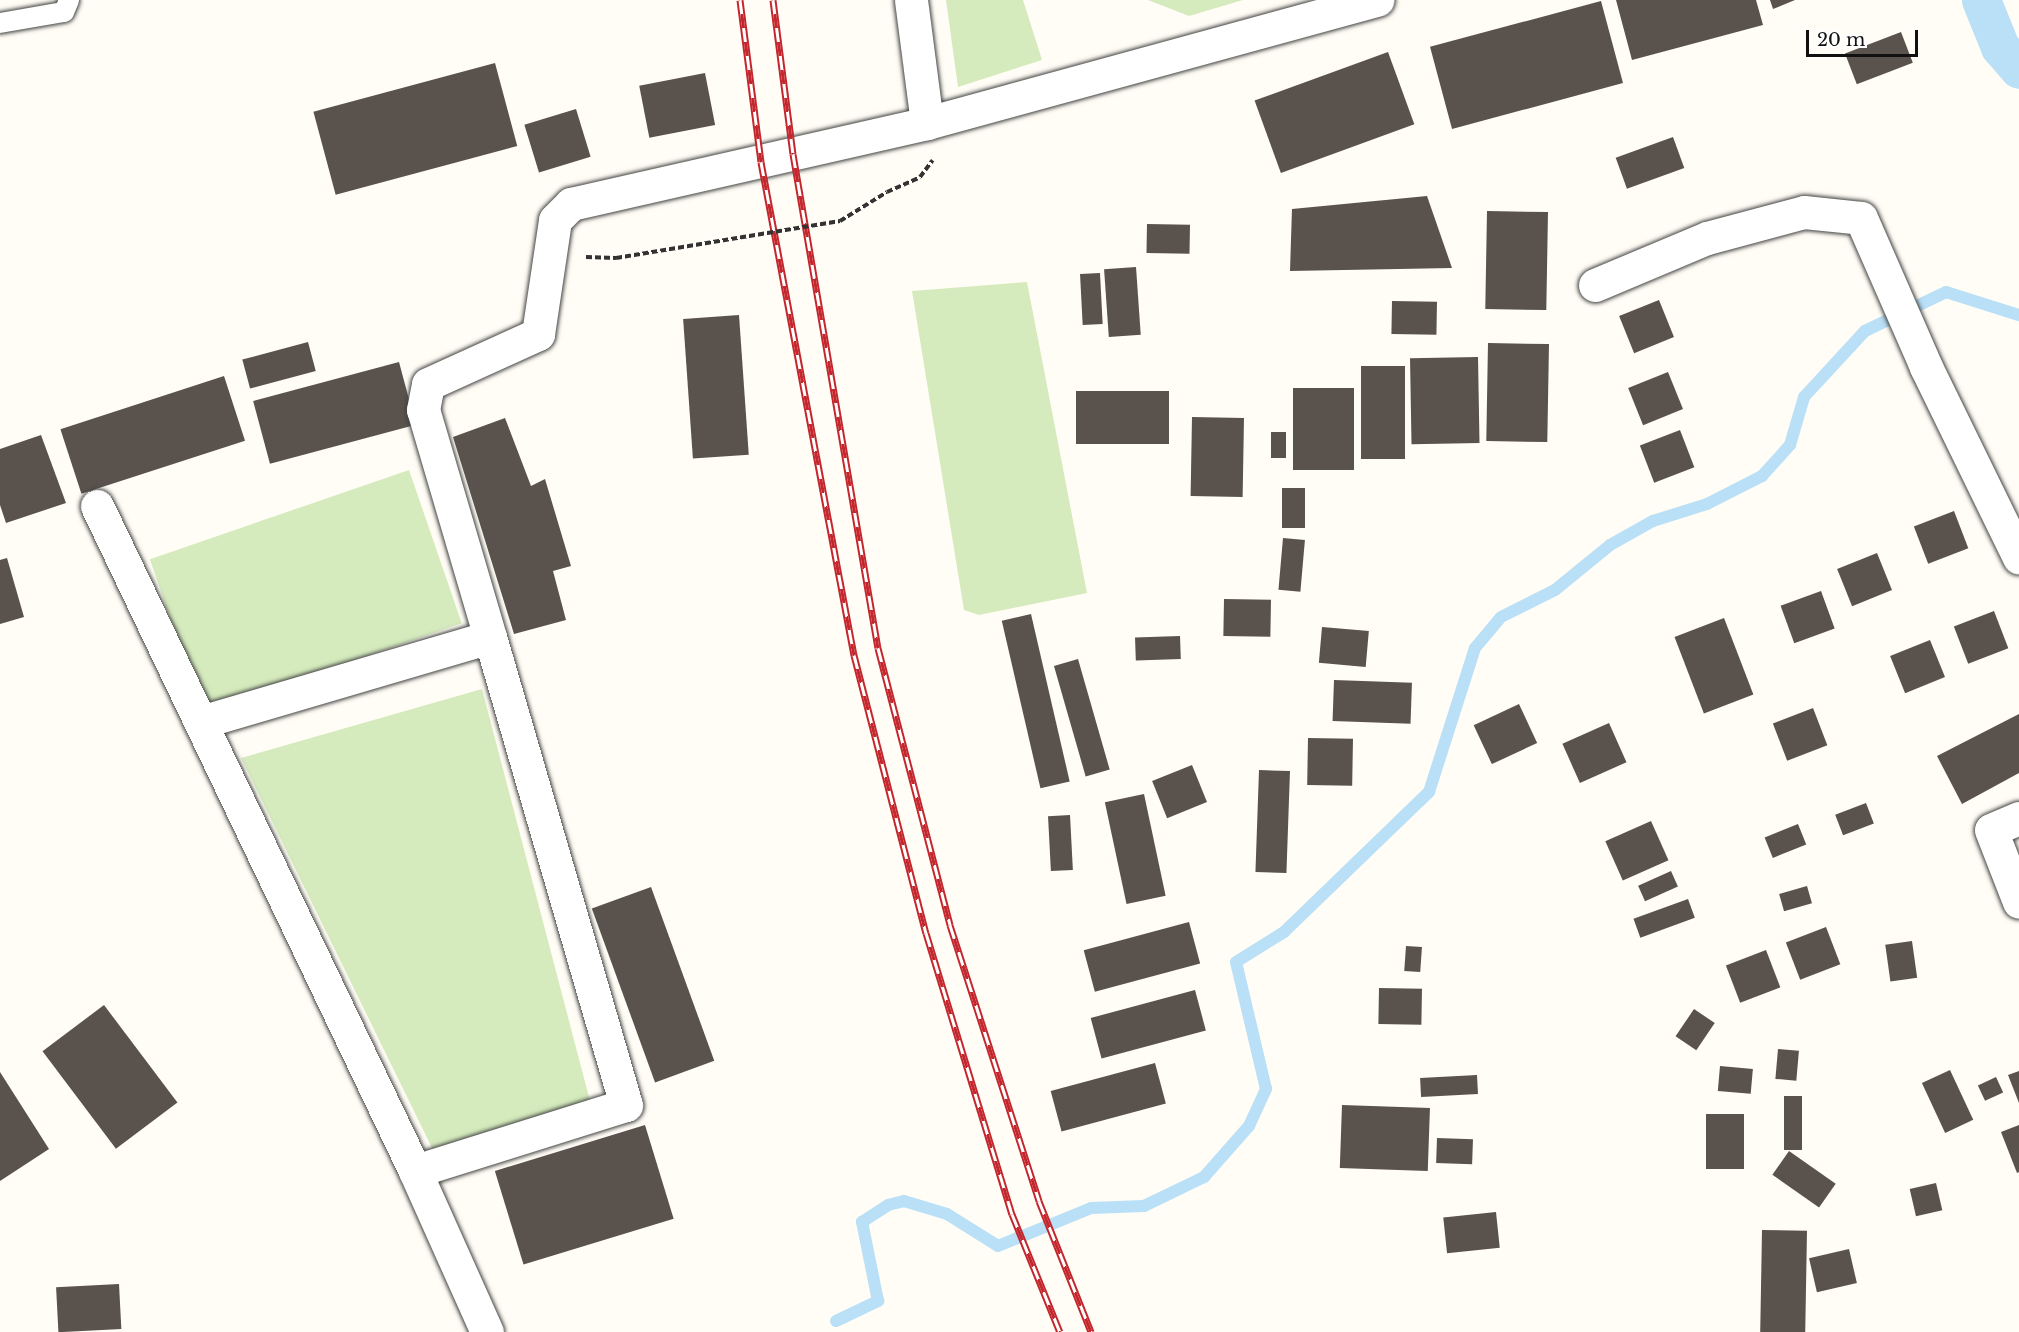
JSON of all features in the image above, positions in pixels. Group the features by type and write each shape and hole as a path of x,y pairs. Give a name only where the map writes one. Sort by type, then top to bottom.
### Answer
{"street":[{"path":"910,0 927,123"},
{"path":"416,1171 626,1105 423,410 428,384 538,334 555,220 571,204 927,123 1377,0"},
{"path":"1595,285 1707,238 1804,212 1861,218 1896,292 1926,367 2019,558"},
{"path":"97,506 416,1171 487,1332"},
{"path":"201,722 490,637"},
{"path":"2019,818 1991,830 2019,902"}],"lane":[{"path":"0,23 64,12 69,0"}],"path":[{"path":"616,258 840,221 887,192"}],"green space":[{"path":"946,0 1023,0 1042,60 958,87"},
{"path":"1148,0 1243,0 1189,16"},
{"path":"1027,282 1087,593 979,615 964,610 912,291"},
{"path":"409,470 462,623 203,712 150,559"},
{"path":"482,689 590,1101 434,1152 241,758"}],"building":[{"path":"1616,0 1756,0 1763,25 1632,60"},
{"path":"1770,0 1795,0 1773,9"},
{"path":"1601,1 1623,83 1452,129 1430,47"},
{"path":"1901,32 1913,63 1857,84 1845,54"},
{"path":"1388,52 1414,124 1281,173 1255,101"},
{"path":"495,63 517,146 336,195 313,112"},
{"path":"705,73 715,125 649,138 639,86"},
{"path":"576,109 591,157 539,173 524,125"},
{"path":"1673,137 1684,168 1627,189 1616,158"},
{"path":"1427,196 1452,268 1290,271 1292,209"},
{"path":"1487,211 1548,212 1546,310 1485,309"},
{"path":"1147,224 1190,225 1189,254 1146,253"},
{"path":"1136,267 1141,335 1109,337 1104,269"},
{"path":"1100,273 1103,324 1083,325 1080,274"},
{"path":"1659,300 1674,337 1634,353 1619,316"},
{"path":"1392,301 1437,302 1436,335 1391,334"},
{"path":"739,315 749,455 693,459 683,319"},
{"path":"308,342 316,371 250,389 242,360"},
{"path":"1488,343 1549,344 1547,442 1486,441"},
{"path":"1478,357 1480,443 1412,444 1410,358"},
{"path":"399,362 416,425 270,464 253,401"},
{"path":"1361,366 1405,366 1405,459 1361,459"},
{"path":"1668,372 1683,409 1643,425 1628,388"},
{"path":"224,376 245,441 81,494 60,429"},
{"path":"1293,388 1354,388 1354,470 1293,470"},
{"path":"1076,391 1169,391 1169,444 1076,444"},
{"path":"1192,417 1244,418 1243,497 1191,496"},
{"path":"505,418 531,486 545,479 571,566 553,571 566,620 514,634 453,437"},
{"path":"1680,430 1694,467 1654,483 1640,445"},
{"path":"1271,432 1286,432 1286,458 1271,458"},
{"path":"41,435 66,503 6,523 0,505 0,449"},
{"path":"1282,488 1305,488 1305,528 1282,528"},
{"path":"1954,511 1968,548 1928,564 1914,526"},
{"path":"1283,538 1305,540 1300,592 1278,590"},
{"path":"1877,553 1892,590 1852,606 1837,569"},
{"path":"7,558 24,617 0,624 0,560"},
{"path":"1821,591 1835,629 1794,643 1781,606"},
{"path":"1224,599 1271,600 1270,637 1223,636"},
{"path":"1994,611 2008,648 1968,664 1954,626"},
{"path":"1031,614 1070,782 1040,788 1002,621"},
{"path":"1724,618 1753,695 1704,714 1675,637"},
{"path":"1322,627 1369,631 1366,667 1319,663"},
{"path":"1180,636 1181,659 1136,661 1135,638"},
{"path":"1930,640 1945,677 1905,693 1890,656"},
{"path":"1078,659 1110,770 1086,776 1054,666"},
{"path":"1334,680 1412,683 1411,724 1333,721"},
{"path":"1519,704 1537,743 1492,764 1474,725"},
{"path":"1813,708 1827,745 1787,761 1773,723"},
{"path":"2019,714 2019,773 1962,804 1937,756"},
{"path":"1609,723 1626,762 1580,783 1562,744"},
{"path":"1308,738 1353,739 1352,786 1307,785"},
{"path":"1192,765 1207,802 1167,818 1152,781"},
{"path":"1259,770 1290,771 1286,873 1255,872"},
{"path":"1144,794 1166,896 1126,904 1105,802"},
{"path":"1866,803 1874,824 1843,835 1835,815"},
{"path":"1070,815 1073,870 1051,871 1048,816"},
{"path":"1651,821 1668,860 1623,881 1605,841"},
{"path":"1798,824 1806,844 1773,858 1765,837"},
{"path":"1671,871 1678,887 1645,901 1638,886"},
{"path":"1807,886 1812,903 1784,911 1779,894"},
{"path":"651,887 714,1061 655,1082 592,909"},
{"path":"1688,899 1695,918 1640,938 1633,919"},
{"path":"1189,922 1200,964 1095,992 1084,950"},
{"path":"1826,927 1840,964 1800,980 1786,942"},
{"path":"1912,941 1917,978 1890,981 1885,945"},
{"path":"1406,946 1422,947 1420,972 1404,971"},
{"path":"1766,950 1780,987 1740,1003 1726,965"},
{"path":"1379,988 1422,989 1421,1025 1378,1024"},
{"path":"1195,990 1206,1031 1102,1059 1091,1018"},
{"path":"104,1005 177,1102 116,1149 43,1051"},
{"path":"1694,1009 1715,1023 1696,1050 1676,1036"},
{"path":"1778,1049 1799,1051 1796,1081 1775,1079"},
{"path":"1155,1063 1166,1104 1062,1132 1051,1091"},
{"path":"1720,1066 1753,1069 1751,1094 1718,1091"},
{"path":"1950,1070 1973,1120 1945,1133 1922,1083"},
{"path":"2019,1071 2019,1103 2008,1075"},
{"path":"0,1072 49,1149 0,1181"},
{"path":"1477,1075 1478,1094 1421,1097 1420,1078"},
{"path":"1996,1077 2003,1092 1985,1101 1978,1085"},
{"path":"1784,1096 1802,1096 1802,1150 1784,1150"},
{"path":"1342,1105 1430,1108 1428,1171 1340,1168"},
{"path":"1706,1114 1744,1114 1744,1169 1706,1169"},
{"path":"645,1125 674,1219 524,1265 495,1171"},
{"path":"2019,1125 2019,1172 2017,1173 2001,1132"},
{"path":"1437,1138 1473,1139 1472,1164 1436,1163"},
{"path":"1789,1151 1836,1184 1819,1207 1772,1175"},
{"path":"1936,1183 1942,1210 1916,1216 1910,1189"},
{"path":"1496,1212 1500,1248 1447,1253 1443,1218"},
{"path":"1762,1230 1807,1231 1805,1332 1760,1332"},
{"path":"1849,1249 1857,1283 1817,1292 1809,1258"},
{"path":"119,1284 121,1329 58,1332 56,1287"}],"waterway":[{"path":"1981,0 2000,47 2019,69"},
{"path":"836,1321 878,1301 862,1222 888,1205 904,1201 947,1214 998,1246 1091,1208 1144,1206 1204,1177 1249,1126 1266,1089 1236,962 1284,932 1429,792 1475,648 1501,617 1555,590 1610,545 1653,521 1707,504 1762,476 1790,445 1804,397 1865,331 1946,292 2019,315"}],"railway":[{"path":"740,0 761,162 854,655 926,933 1012,1214 1060,1332"},
{"path":"773,0 793,154 878,648 950,925 1039,1201 1091,1332"}]}
